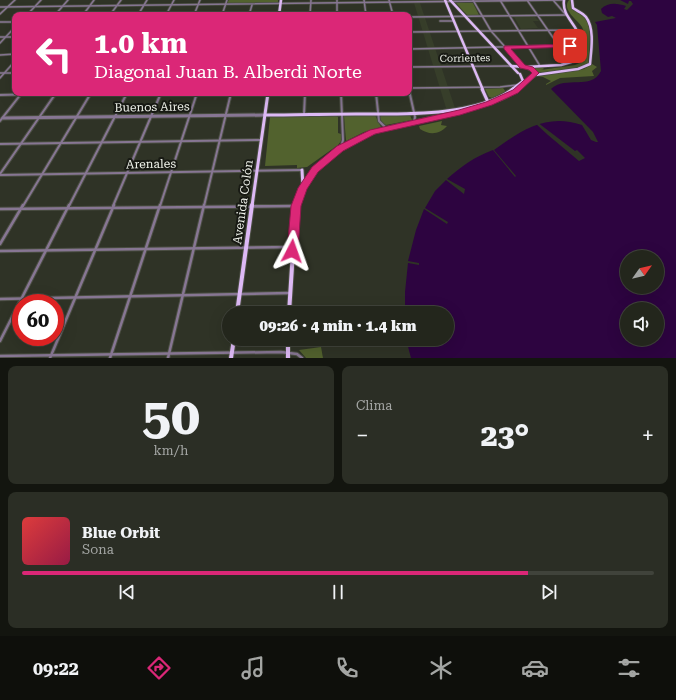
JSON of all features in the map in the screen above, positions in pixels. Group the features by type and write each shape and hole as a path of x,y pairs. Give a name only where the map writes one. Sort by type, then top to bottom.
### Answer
{"main road":[{"path":"280,12 281,0"},
{"path":"526,67 540,67 570,63 579,60 581,46 578,30 566,15 563,6 564,0"},
{"path":"519,73 526,76 535,75 582,69 590,64 591,34 589,22 586,17 573,8 572,0"},
{"path":"445,1 488,102"},
{"path":"452,1 524,79 508,93 488,102"},
{"name":"Corrientes","path":"511,66 526,67"},
{"path":"519,73 518,70 522,67"},
{"path":"526,67 534,70 535,75"},
{"path":"290,306 296,206 303,188 315,170 340,148 369,133 458,113 515,92 535,75"},
{"name":"Avenida Colón","path":"238,306 268,96"},
{"name":"Buenos Aires","path":"265,115 378,114 452,111 488,102"},
{"path":"302,170 303,188"},
{"path":"231,358 233,346"},
{"path":"288,346 288,358"}],"street":[{"path":"0,14 15,0"},
{"path":"30,12 41,0"},
{"path":"58,12 68,0"},
{"path":"85,12 94,0"},
{"path":"112,12 121,0"},
{"path":"140,12 147,0"},
{"path":"168,12 174,0"},
{"path":"195,12 200,0"},
{"path":"223,12 227,0"},
{"path":"310,12 311,0"},
{"path":"337,0 337,12"},
{"path":"364,0 366,12"},
{"path":"389,0 392,12"},
{"path":"0,7 564,0"},
{"path":"474,1 481,16 491,31 522,67"},
{"path":"501,1 540,67"},
{"path":"527,1 570,63"},
{"path":"553,1 566,15"},
{"path":"250,12 252,5"},
{"path":"412,17 566,15"},
{"path":"440,21 454,21"},
{"path":"0,22 12,22"},
{"path":"0,43 12,30"},
{"path":"412,32 578,30"},
{"path":"0,37 12,37"},
{"path":"412,49 581,46"},
{"path":"0,54 12,54"},
{"path":"0,78 12,64"},
{"name":"Corrientes","path":"412,67 511,66"},
{"path":"0,73 12,73"},
{"path":"412,89 505,87 520,84"},
{"path":"505,87 508,93"},
{"path":"0,94 12,94"},
{"path":"0,121 20,96"},
{"path":"0,175 54,96"},
{"path":"0,244 89,96"},
{"path":"24,294 124,96"},
{"path":"51,356 160,96"},
{"path":"110,358 196,96"},
{"path":"168,358 230,96"},
{"path":"304,115 305,96"},
{"path":"340,148 343,140 341,96"},
{"path":"376,96 379,122 386,128"},
{"path":"410,96 414,113 414,123"},
{"name":"Buenos Aires","path":"1,118 265,115"},
{"path":"0,144 262,140"},
{"name":"Arenales","path":"0,175 302,170"},
{"path":"0,209 296,206"},
{"path":"0,251 293,247"},
{"path":"64,296 290,294"},
{"path":"0,298 12,298"},
{"path":"0,341 12,318"},
{"path":"0,356 232,351 288,352 297,354 302,358"}],"shaded area":[{"path":"620,0 676,0 676,358 411,358 408,346 454,346 454,306 405,306 408,263 419,265 419,263 408,261 416,230 424,209 447,224 448,222 425,208 435,191 446,180 464,194 465,189 447,179 468,162 493,150 515,177 516,176 494,150 514,136 535,126 546,122 557,121 582,125 591,140 598,142 593,132 551,89 564,83 585,82 597,77 601,71 597,25 595,22 616,18 612,16 608,17 602,13 601,9 607,5 623,5 626,6 624,9 627,10 633,4 629,1 628,4"},
{"path":"414,3 420,3 455,108 446,108"},
{"path":"514,17 535,17 539,21 533,21 538,28 521,29"}],"green space":[{"path":"229,0 278,0 278,3 227,3"},
{"path":"569,0 571,0 572,8 585,17 589,27 590,40 588,64 578,68 539,73 534,68 544,69 541,70 575,65 582,62 585,50 585,35 582,27 571,15 567,7"},
{"path":"456,3 473,3 479,15 467,15"},
{"path":"592,64 597,67 592,71 594,76 560,78 546,85 551,81 537,76 584,69"},
{"path":"503,88 506,92 492,98 489,97 485,89"},
{"path":"375,115 381,127 364,132 346,141 344,116"},
{"path":"382,115 410,115 412,120 386,125 382,123 380,117"},
{"path":"270,117 338,117 338,133 341,134 341,141 338,145 307,167 297,168 297,165 265,166"},
{"path":"442,121 441,125 447,126 441,131 434,133 420,129 419,126"},
{"path":"321,347 323,358 306,358 299,350"}],"pier":[{"path":"537,122 575,151 577,150 585,158 579,161 535,123"}],"route":[{"path":"292,251 296,206 303,188 315,170 340,148 373,132 460,113 515,92 536,73 531,68 522,66 506,47 570,46"}]}
